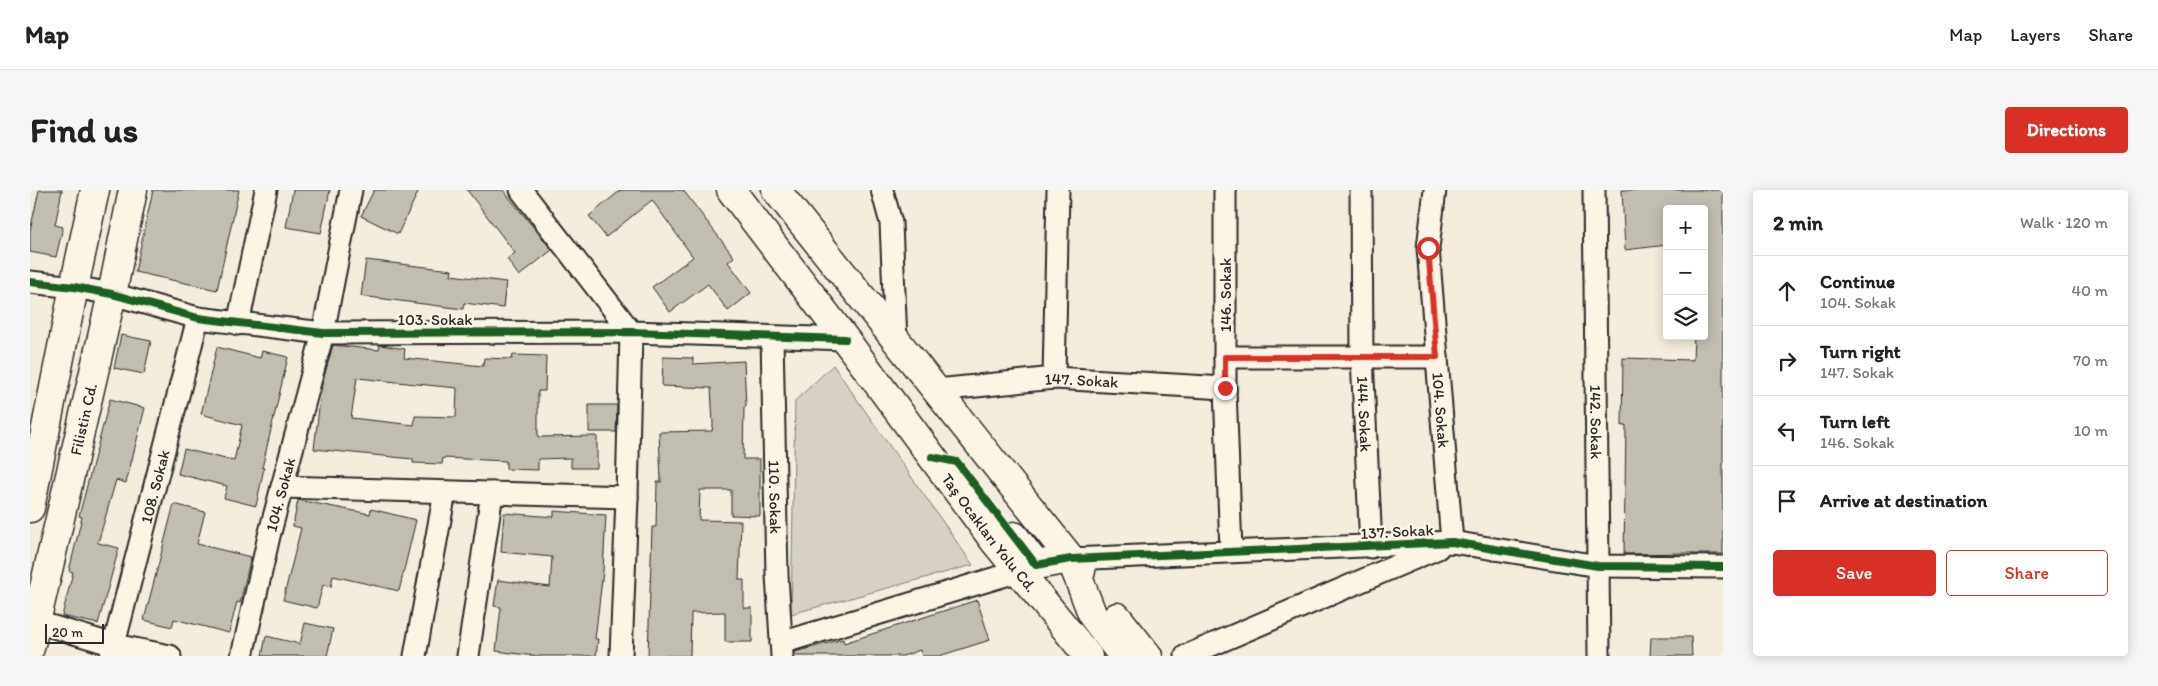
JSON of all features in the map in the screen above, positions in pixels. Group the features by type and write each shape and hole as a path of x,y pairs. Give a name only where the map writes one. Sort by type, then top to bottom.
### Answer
{"main road":[{"path":"30,508 74,287 96,190"},
{"name":"Filistin Cd.","path":"30,648 34,618 112,294 133,190"},
{"path":"776,190 1148,656"},
{"name":"Taş Ocakları Yolu Cd.","path":"733,191 1019,571 1088,656"},
{"path":"932,457 958,462 1036,565 1071,559"},
{"path":"1071,559 1092,616 1123,656"}],"street":[{"path":"238,324 266,190"},
{"name":"104. Sokak","path":"242,656 282,487 323,333 351,190"},
{"path":"521,190 631,332 621,656"},
{"path":"882,190 891,223 896,340"},
{"path":"1054,378 1058,190"},
{"name":"146. Sokak","path":"1225,190 1225,388 1231,550"},
{"name":"144. Sokak","path":"1360,190 1362,357 1371,547"},
{"name":"104. Sokak","path":"1435,190 1428,248 1452,542"},
{"name":"142. Sokak","path":"1594,190 1599,656"},
{"name":"103. Sokak","path":"30,282 112,294 198,318 323,333 631,332 845,339"},
{"name":"108. Sokak","path":"113,650 198,318"},
{"name":"110. Sokak","path":"772,337 777,575 782,649"},
{"path":"1225,357 1437,357"},
{"name":"147. Sokak","path":"937,390 1054,378 1225,388"},
{"path":"282,487 627,498"},
{"path":"415,656 445,492"},
{"path":"468,656 492,493"},
{"path":"1186,656 1452,542"},
{"name":"137. Sokak","path":"1071,559 1231,550 1371,547 1452,542 1598,566 1723,566"},
{"path":"782,649 1019,571"},
{"path":"34,618 113,650 170,656"}],"shaded area":[{"path":"833,365 973,565 791,614 795,401"}],"building":[{"path":"39,190 62,190 55,225 63,227 56,257 30,252 30,231"},
{"path":"153,190 239,190 217,290 135,272"},
{"path":"293,190 330,190 321,233 286,227"},
{"path":"374,190 419,190 398,234 361,216"},
{"path":"467,190 503,190 552,250 519,276 507,259 515,253"},
{"path":"621,190 683,190 734,257 728,262 751,293 728,311 708,284 670,312 652,287 693,257 652,200 606,237 589,216"},
{"path":"1622,190 1723,190 1723,554 1624,554 1626,425 1622,426 1623,358 1693,360 1694,340 1708,340 1708,205 1663,205 1663,245 1625,250"},
{"path":"366,260 452,270 451,275 506,282 503,308 464,303 463,309 361,296"},
{"path":"121,335 151,341 144,374 114,368"},
{"path":"333,345 379,350 380,345 405,349 404,358 483,366 484,358 512,359 513,355 546,356 545,391 538,391 538,437 597,436 597,468 571,468 571,458 538,459 538,470 506,469 506,461 443,458 442,464 413,463 413,459 314,449 322,384","holes":["357,378 457,388 456,417 415,416 414,425 351,418"]},
{"path":"217,347 260,358 262,351 288,357 262,468 264,468 256,506 224,498 227,486 178,474 184,449 234,461 242,425 201,414"},
{"path":"663,357 693,358 693,364 744,361 746,407 744,407 743,459 760,459 760,516 731,515 731,490 700,490 699,520 741,521 739,580 744,580 744,608 752,608 752,642 725,642 725,612 691,613 690,656 648,656 652,527 656,527 657,482 661,482 659,432 712,431 711,388 662,386"},
{"path":"110,399 145,408 126,483 116,480 98,543 119,548 98,624 62,616 73,572 69,571 82,517 79,516"},
{"path":"589,405 617,405 616,432 589,432"},
{"path":"298,500 370,514 371,509 416,520 399,591 333,576 331,587 323,585 317,608 283,600 301,528 293,526"},
{"path":"174,504 205,512 197,544 251,557 240,603 237,602 229,633 174,619 172,627 144,620"},
{"path":"554,511 606,515 603,571 595,639 598,639 596,656 535,656 496,651 501,607 494,606 498,580 550,587 552,557 501,552 504,513 554,517"},
{"path":"977,600 990,640 939,656 922,656 920,650 903,656 795,656 795,652 843,639 844,643"},
{"path":"305,623 333,629 327,656 262,656 266,636 300,644"},
{"path":"1651,637 1691,637 1692,656 1650,656"}],"cycle path":[{"path":"30,282 112,294 198,318 323,333 631,332 845,339"},
{"path":"932,457 957,462 1036,565 1071,559 1452,542 1598,566 1723,567"}],"route":[{"path":"1225,388 1225,357 1437,357 1428,248"}]}
